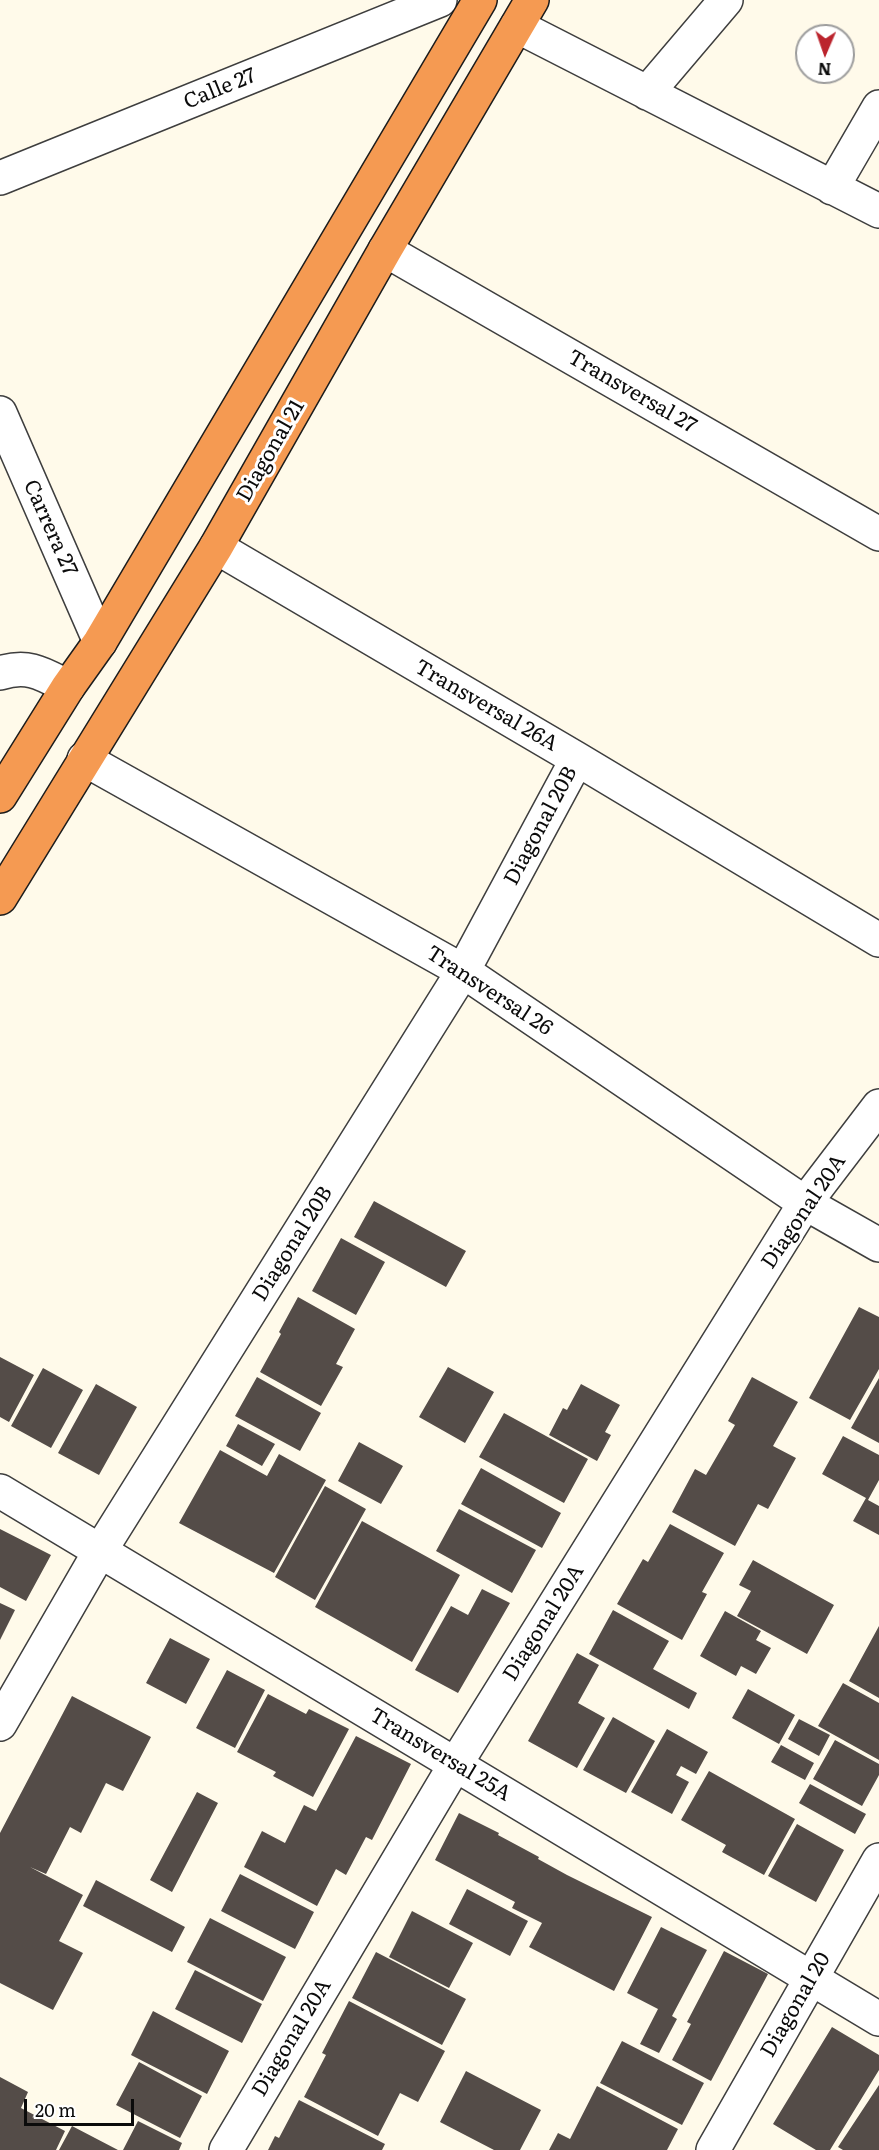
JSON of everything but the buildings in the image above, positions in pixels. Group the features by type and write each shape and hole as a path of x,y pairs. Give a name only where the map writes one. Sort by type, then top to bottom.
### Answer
{"highway":[{"path":"0,796 68,687 100,642 480,0"},
{"name":"Diagonal 21","path":"0,898 216,547 385,250 525,13"}],"street":[{"name":"Calle 27","path":"0,178 440,0"},
{"path":"647,93 726,0"},
{"path":"525,13 647,93 879,211"},
{"path":"832,188 879,107"},
{"name":"Transversal 27","path":"385,250 879,534"},
{"name":"Carrera 27","path":"0,413 100,642"},
{"name":"Transversal 26A","path":"216,547 879,940"},
{"path":"0,673 23,669 38,671 68,687"},
{"name":"Transversal 26","path":"84,759 463,971 805,1203 879,1245"},
{"name":"Diagonal 20B","path":"0,1724 100,1551 463,971 577,759"},
{"name":"Diagonal 20A","path":"226,2150 455,1765 805,1203 879,1106"},
{"name":"Transversal 25A","path":"0,1491 879,2019"},
{"name":"Diagonal 20","path":"713,2150 879,1860"}]}
